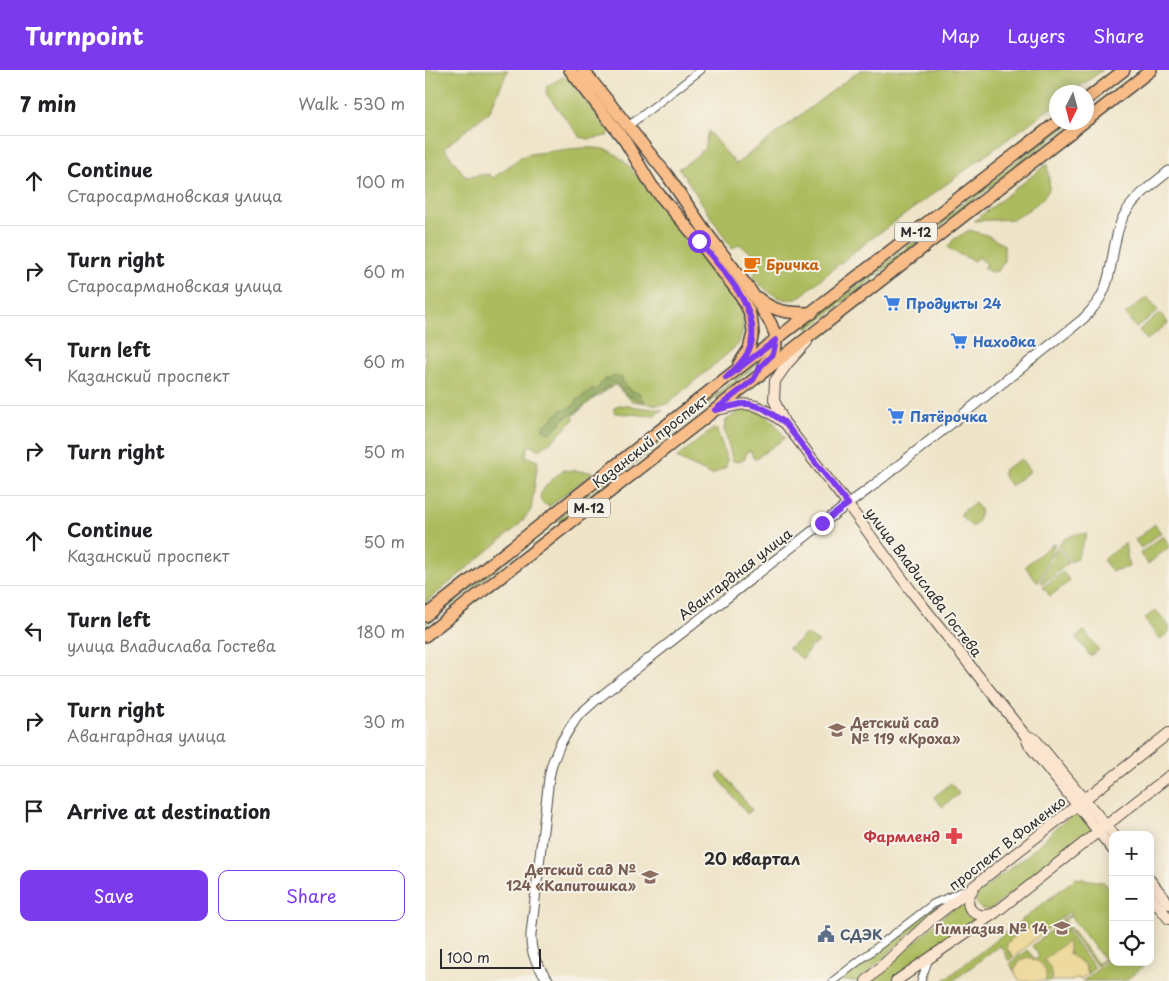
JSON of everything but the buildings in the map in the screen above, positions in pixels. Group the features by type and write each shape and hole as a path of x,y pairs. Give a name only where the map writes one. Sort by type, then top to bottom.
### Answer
{"main road":[{"path":"570,70 625,141 652,186 699,241 741,296 749,311 753,328 751,345 745,358 726,378"},
{"path":"583,70 667,175 750,290 771,324 776,340 773,354 761,366 753,380"},
{"path":"1094,94 1124,70"},
{"name":"Казанский проспект","path":"1094,115 1151,70"},
{"name":"Казанский проспект","path":"425,616 726,378 1049,128"},
{"name":"Казанский проспект","path":"425,636 1075,130"},
{"path":"652,186 662,188 665,186 667,175"},
{"path":"750,290 767,306 778,311 792,313 812,312"},
{"name":"улица Владислава Гостева","path":"816,331 787,364 775,382 774,400 784,422 848,504 912,592 1025,735 1035,740 1109,845"},
{"name":"улица Владислава Гостева","path":"715,410 749,404 763,408 784,422"},
{"name":"проспект В.Фоменко","path":"866,981 932,919 1169,733"},
{"path":"896,981 995,913 1169,776"},
{"name":"улица Владислава Гостева","path":"1081,803 1111,831"},
{"path":"1154,885 1169,904"},
{"path":"975,886 969,894 968,900 972,911 980,916 995,913"},
{"path":"1154,901 1168,919"}],"street":[{"path":"627,127 701,70"},
{"name":"Авангардная улица","path":"549,981 535,961 531,934 549,778 555,756 567,731 577,717 596,700 1066,334 1087,314 1100,298 1105,288 1116,234 1124,216 1141,193 1169,172"},
{"path":"833,981 933,904 975,886"},
{"path":"921,981 929,958"}],"green space":[{"path":"425,70 508,70 490,111 444,148 466,177 489,174 493,178 521,157 529,154 586,148 603,149 611,152 629,166 742,308 744,322 742,336 738,345 667,404 658,405 632,401 615,385 592,400 573,416 574,419 558,436 540,450 529,445 525,456 538,461 531,510 518,526 425,603"},
{"path":"860,70 1103,70 1082,85 1049,85 1049,109 855,251 802,295 788,300 775,296 753,278 755,272 762,267 752,253 739,244 732,249 679,168 704,149 708,131 736,164"},
{"path":"563,77 569,79 610,130 608,136 588,139 580,137 547,95 547,86"},
{"path":"1057,130 1063,130 808,329 806,326"},
{"path":"1047,164 1048,192 1034,206 1013,219 974,221"},
{"path":"969,230 987,235 1004,245 1004,262 998,271 990,272 984,268 987,264 978,257 974,261 950,250 948,247 953,240"},
{"path":"1147,297 1158,311 1136,328 1125,314"},
{"path":"1160,313 1168,323 1147,340 1139,330"},
{"path":"766,355 763,360 560,523 559,519"},
{"path":"612,376 622,378 625,387 630,388 630,391 640,393 644,403 626,396 619,386 613,382 610,388 604,388 604,391 599,392 585,406 567,416 552,432 549,433 544,430 543,426 561,410 573,406 577,399 582,398 584,394 588,394 591,389 596,390 605,379 609,379"},
{"path":"618,405 663,410 652,416 615,413 614,408"},
{"path":"745,409 759,411 769,417 785,438 755,459 751,451 747,451 745,458 738,462 733,461 724,429 726,420"},
{"path":"713,429 717,430 727,459 726,467 712,475 676,458"},
{"path":"1021,459 1030,471 1011,486 1002,474 1003,470"},
{"path":"563,470 594,472 550,506 543,503 540,499 544,488"},
{"path":"975,502 981,511 977,523 972,527 961,516 961,513"},
{"path":"1155,524 1161,533 1141,548 1135,540"},
{"path":"1076,534 1087,534 1077,558 1071,562 1058,545 1064,539"},
{"path":"1163,536 1169,547 1148,564 1140,553"},
{"path":"532,539 533,541 425,625 425,622"},
{"path":"1054,543 1055,545 1038,583 1025,566"},
{"path":"1125,543 1129,567 1112,571 1103,560"},
{"path":"1057,547 1069,563 1043,584 1041,581"},
{"path":"1063,572 1070,581 1050,596 1043,587"},
{"path":"1156,610 1169,626 1169,632 1160,639 1144,619"},
{"path":"1084,631 1099,650 1090,656 1076,637"},
{"path":"806,634 819,642 814,646 812,645 803,659 788,648"},
{"path":"722,772 752,810 747,814 717,776"},
{"path":"951,783 959,794 942,807 934,797"},
{"path":"1079,810 1094,829 990,910 983,909 977,905 975,900 977,894 1030,853 1056,828"},
{"path":"1076,878 1104,882 1109,888 1109,966 1144,966 1125,981 1083,981 1108,961 1106,959 1097,966 1061,921 1071,914 1069,912 1044,932 1043,930 1041,932 1036,926 1016,935 1007,944 1008,951 1013,957 1009,961 1000,945 953,981 943,981","holes":["1070,916 1104,959 1098,964 1064,921"]},
{"path":"966,901 979,917 889,981 872,981 947,913"},
{"path":"942,903 859,981 839,981 932,908"},
{"path":"1060,923 1095,968 1087,974 1086,966 1070,956 1069,950 1044,960 1050,967 1052,981 1045,981 1028,957 1020,961 1014,971 1010,963 1027,950 1035,959 1039,955 1032,946"}],"sand":[{"path":"1036,926 1042,933 1013,958 1007,949 1007,944 1022,931"},
{"path":"1067,941 1069,954 1085,965 1087,974 1081,979 1076,978 1073,981 1052,981 1050,967 1044,960"},
{"path":"1026,957 1041,964 1046,972 1045,981 1019,981 1014,971 1020,961"}],"place":[{"name":"Бричка","path":"752,264"},
{"name":"Продукты 24","path":"892,303"},
{"name":"Находка","path":"959,341"},
{"name":"Пятёрочка","path":"896,416"},
{"name":"Детский сад № 119 «Кроха»","path":"837,730"},
{"name":"Фармленд","path":"954,836"},
{"name":"Детский сад № 124 «Капитошка»","path":"650,877"},
{"name":"Гимназия № 14","path":"1062,928"},
{"name":"СДЭК","path":"826,934"}],"district":[{"name":"20 квартал","path":"752,858"}],"route":[{"path":"699,241 741,296 749,311 752,323 752,340 745,358 726,378 776,340 773,354 761,366 753,380 715,410 749,404 763,408 784,422 848,504 822,523"}]}
